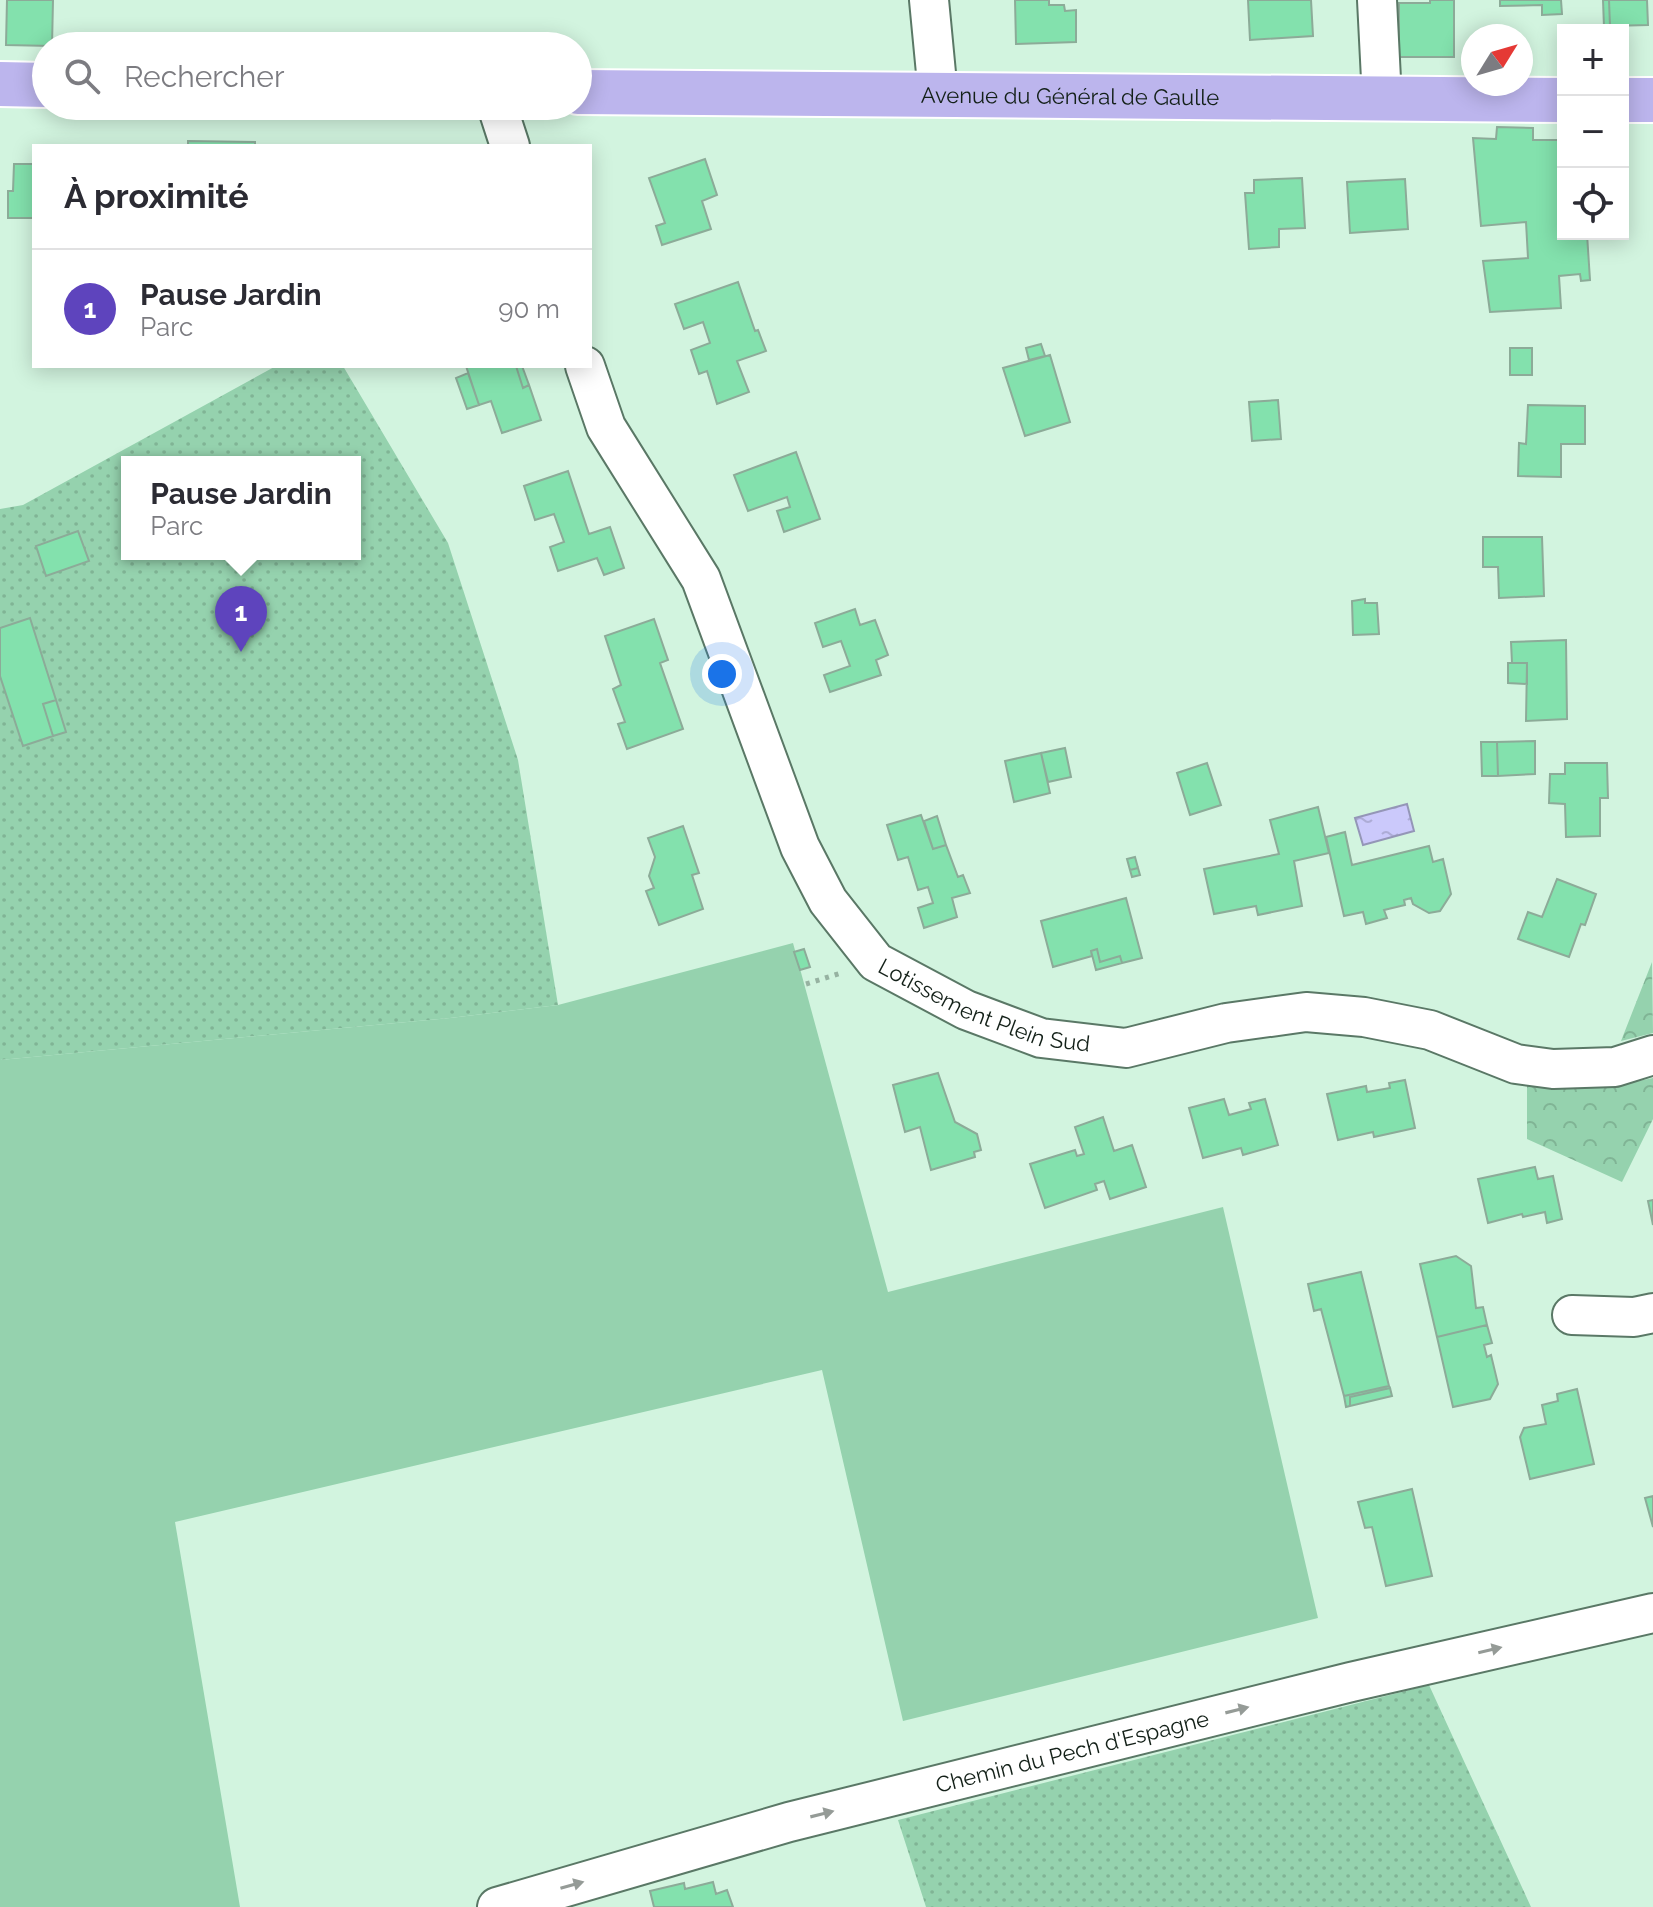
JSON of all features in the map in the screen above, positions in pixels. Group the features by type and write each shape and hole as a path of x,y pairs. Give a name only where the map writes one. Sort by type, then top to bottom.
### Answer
{"main road":[{"path":"0,84 32,85"},
{"name":"Avenue du Général de Gaulle","path":"592,92 1557,100"},
{"path":"1629,100 1653,100"}],"street":[{"path":"929,0 938,94"},
{"path":"1377,0 1382,99"},
{"path":"502,120 509,144"},
{"name":"Lotissement Plein Sud","path":"586,368 606,427 701,579 800,847 828,901 876,962 966,1010 1041,1038 1126,1048 1226,1023 1306,1012 1364,1017 1430,1030 1516,1064 1553,1069 1615,1067 1653,1055"},
{"path":"1572,1315 1634,1317 1653,1313"},
{"name":"Chemin du Pech d'Espagne","path":"497,1907 789,1822 1351,1682 1653,1613"}],"green space":[{"path":"272,368 344,368 448,543 518,760 558,1005 0,1060 0,509 23,505"},
{"path":"793,943 888,1292 1223,1207 1318,1618 903,1721 822,1370 175,1522 240,1907 0,1907 0,1060 558,1005"},
{"path":"1652,962 1653,1033 1621,1041"},
{"path":"1527,1078 1624,1084 1653,1078 1653,1119 1622,1182 1527,1139"},
{"path":"1429,1685 1531,1907 926,1907 898,1820"}],"water":[{"path":"1407,804 1414,831 1363,845 1355,818"}],"building":[{"path":"7,0 53,0 52,32 32,32 32,46 6,45"},
{"path":"1015,0 1049,0 1049,5 1064,5 1065,11 1076,10 1076,42 1016,44"},
{"path":"1248,0 1311,0 1313,36 1250,40"},
{"path":"1430,0 1454,0 1454,57 1399,57 1399,3 1430,3"},
{"path":"1500,0 1561,0 1562,14 1542,15 1542,5 1500,6"},
{"path":"1603,0 1609,0 1610,24 1604,24"},
{"path":"1609,0 1647,0 1648,25 1610,24"},
{"path":"1497,127 1533,128 1533,140 1557,140 1557,240 1587,240 1590,280 1581,281 1580,274 1559,276 1561,308 1490,312 1483,261 1528,258 1526,222 1481,226 1473,138 1496,139"},
{"path":"188,141 255,142 255,144 188,144"},
{"path":"705,159 717,195 702,201 711,229 662,245 656,226 665,223 649,178"},
{"path":"14,164 32,164 32,218 8,218 8,191 13,191"},
{"path":"1302,178 1305,228 1279,229 1279,247 1249,249 1245,193 1254,193 1254,180"},
{"path":"1405,179 1408,229 1350,233 1347,182"},
{"path":"738,282 755,331 758,330 766,351 737,361 749,392 717,404 707,371 699,374 691,350 710,343 703,322 684,329 675,304"},
{"path":"1041,344 1045,356 1029,360 1026,348"},
{"path":"1510,348 1532,348 1532,375 1510,375"},
{"path":"1050,355 1070,422 1025,436 1003,368"},
{"path":"467,368 517,368 523,388 529,385 541,420 502,433 491,401 479,405"},
{"path":"517,368 523,368 529,385 523,388"},
{"path":"468,373 479,405 467,409 456,378"},
{"path":"1278,400 1281,439 1252,441 1249,402"},
{"path":"1528,405 1585,406 1585,444 1561,444 1561,477 1518,476 1519,443 1526,444"},
{"path":"796,452 820,519 784,532 777,511 790,507 787,497 748,511 734,475"},
{"path":"568,471 589,534 610,527 624,568 604,575 597,558 558,571 550,547 564,542 554,514 535,520 524,486"},
{"path":"78,531 89,561 46,576 36,546"},
{"path":"1483,537 1542,537 1544,596 1499,598 1498,567 1483,567"},
{"path":"1365,599 1365,603 1377,603 1379,634 1353,635 1352,601"},
{"path":"855,609 860,625 875,620 888,655 876,660 881,675 830,692 824,675 850,666 841,641 823,647 815,623"},
{"path":"30,618 56,700 43,704 53,736 23,746 0,676 0,628"},
{"path":"654,619 668,660 660,663 683,729 627,749 618,724 625,722 613,689 621,685 605,636"},
{"path":"1566,640 1567,719 1526,721 1527,663 1512,663 1511,642"},
{"path":"1508,663 1527,663 1527,684 1508,683"},
{"path":"56,700 66,732 53,736 43,704"},
{"path":"1535,741 1535,774 1498,776 1497,742"},
{"path":"1481,742 1497,742 1498,776 1482,776"},
{"path":"1065,748 1071,777 1048,782 1041,753"},
{"path":"1041,753 1050,793 1014,802 1005,761"},
{"path":"1207,763 1221,805 1190,815 1177,773"},
{"path":"1565,763 1607,763 1608,798 1600,798 1600,836 1566,837 1565,804 1549,803 1550,774 1565,774"},
{"path":"1318,807 1329,853 1294,861 1302,906 1258,915 1256,906 1214,914 1204,869 1279,854 1270,820"},
{"path":"921,815 933,849 946,845 958,877 963,875 970,893 952,898 957,917 924,928 918,908 933,903 928,887 918,890 908,857 898,860 887,825"},
{"path":"937,816 946,845 933,849 924,821"},
{"path":"683,826 699,873 692,875 703,909 659,925 646,891 654,888 649,876 655,857 648,838"},
{"path":"1345,832 1352,865 1429,846 1433,862 1443,859 1451,894 1440,911 1429,913 1413,904 1411,898 1404,900 1405,905 1384,910 1387,918 1366,924 1363,912 1344,916 1326,837"},
{"path":"1135,857 1138,868 1130,870 1127,859"},
{"path":"1138,868 1140,875 1132,877 1130,870"},
{"path":"1557,879 1596,894 1569,957 1518,939 1528,912 1542,917"},
{"path":"1126,898 1142,958 1122,963 1120,956 1100,962 1097,949 1091,951 1092,956 1053,967 1041,921"},
{"path":"804,949 810,967 800,970 794,952"},
{"path":"1097,949 1100,962 1120,956 1122,963 1096,970 1091,951"},
{"path":"938,1073 955,1122 977,1134 981,1150 974,1152 975,1157 931,1170 920,1127 905,1132 893,1085"},
{"path":"1405,1080 1415,1128 1374,1137 1373,1132 1338,1140 1327,1094 1366,1086 1367,1092 1390,1088 1389,1083"},
{"path":"1224,1099 1229,1115 1251,1109 1249,1103 1265,1099 1278,1145 1243,1155 1241,1148 1203,1158 1189,1108"},
{"path":"1103,1117 1114,1151 1132,1145 1146,1187 1110,1199 1104,1181 1095,1184 1097,1190 1045,1208 1030,1164 1075,1150 1077,1156 1084,1154 1075,1127"},
{"path":"1535,1167 1538,1179 1553,1176 1562,1219 1547,1223 1545,1212 1488,1223 1478,1179"},
{"path":"1653,1200 1653,1225 1648,1201"},
{"path":"1456,1256 1471,1266 1476,1308 1483,1307 1487,1325 1437,1337 1420,1264"},
{"path":"1361,1272 1389,1386 1344,1396 1321,1309 1314,1311 1308,1284"},
{"path":"1487,1325 1492,1343 1484,1345 1487,1357 1491,1355 1498,1384 1490,1399 1453,1407 1437,1337"},
{"path":"1389,1386 1350,1397 1350,1406 1346,1407 1344,1396"},
{"path":"1390,1388 1392,1396 1350,1406 1350,1397"},
{"path":"1577,1389 1594,1464 1530,1479 1520,1437 1524,1428 1546,1424 1542,1405 1558,1401 1557,1394"},
{"path":"1412,1489 1432,1576 1386,1586 1372,1527 1365,1528 1358,1502"},
{"path":"1653,1496 1653,1527 1645,1498"},
{"path":"713,1882 716,1894 727,1890 733,1907 654,1907 650,1891 684,1883 685,1889"}],"place":[{"name":"Pause Jardin","path":"241,652"}]}
